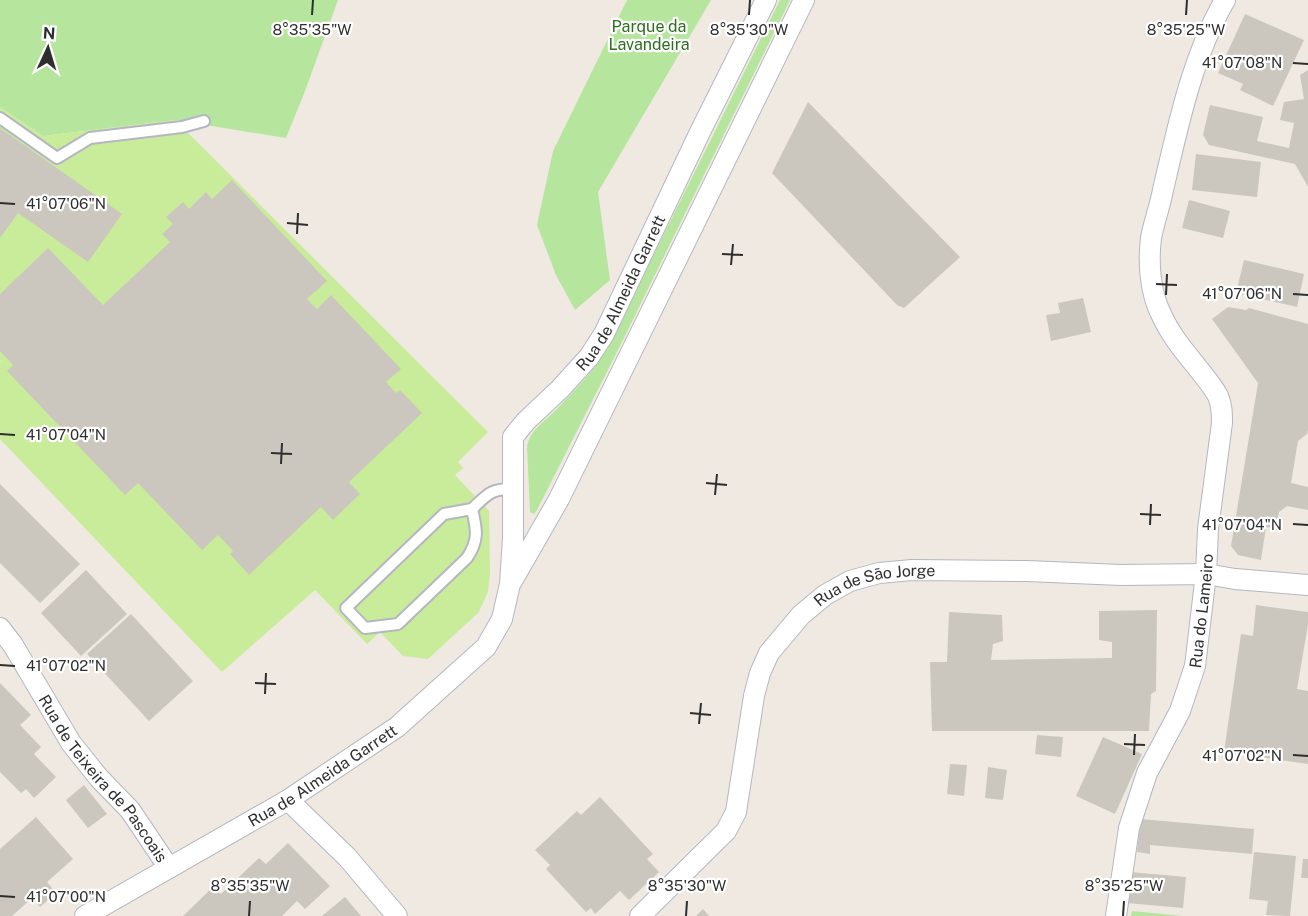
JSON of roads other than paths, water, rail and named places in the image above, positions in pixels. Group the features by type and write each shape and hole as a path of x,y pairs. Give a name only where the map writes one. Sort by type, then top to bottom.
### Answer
{"street":[{"name":"Rua de Almeida Garrett","path":"85,916 288,800 397,727 486,647 502,619 510,584 513,437 589,357 604,334 695,142 766,0"},
{"name":"Rua de Almeida Garrett","path":"510,584 559,499 804,0"},
{"name":"Rua do Lameiro","path":"1116,916 1129,828 1147,773 1180,711 1195,666 1222,410 1210,383 1173,337 1160,313 1150,263 1151,238 1178,128 1204,45 1225,0"},
{"name":"Rua de São Jorge","path":"640,916 726,831 736,812 754,696 760,672 769,653 801,615 825,595 850,581 879,573 912,570 1027,571 1121,575 1206,573 1235,579 1308,585"},
{"name":"Rua de Teixeira de Pascoais","path":"0,628 13,645 71,743 99,778 130,810 169,868"},
{"path":"288,800 347,857 397,916"}],"lane":[{"path":"0,118 57,158 90,138 182,128 204,121"},
{"path":"472,509 476,528 473,549 467,558 398,624 365,628 346,608 444,514 472,509 491,492 498,489 513,489"}],"park label":[{"name":"Parque da Lavandeira","path":"649,35"}]}
